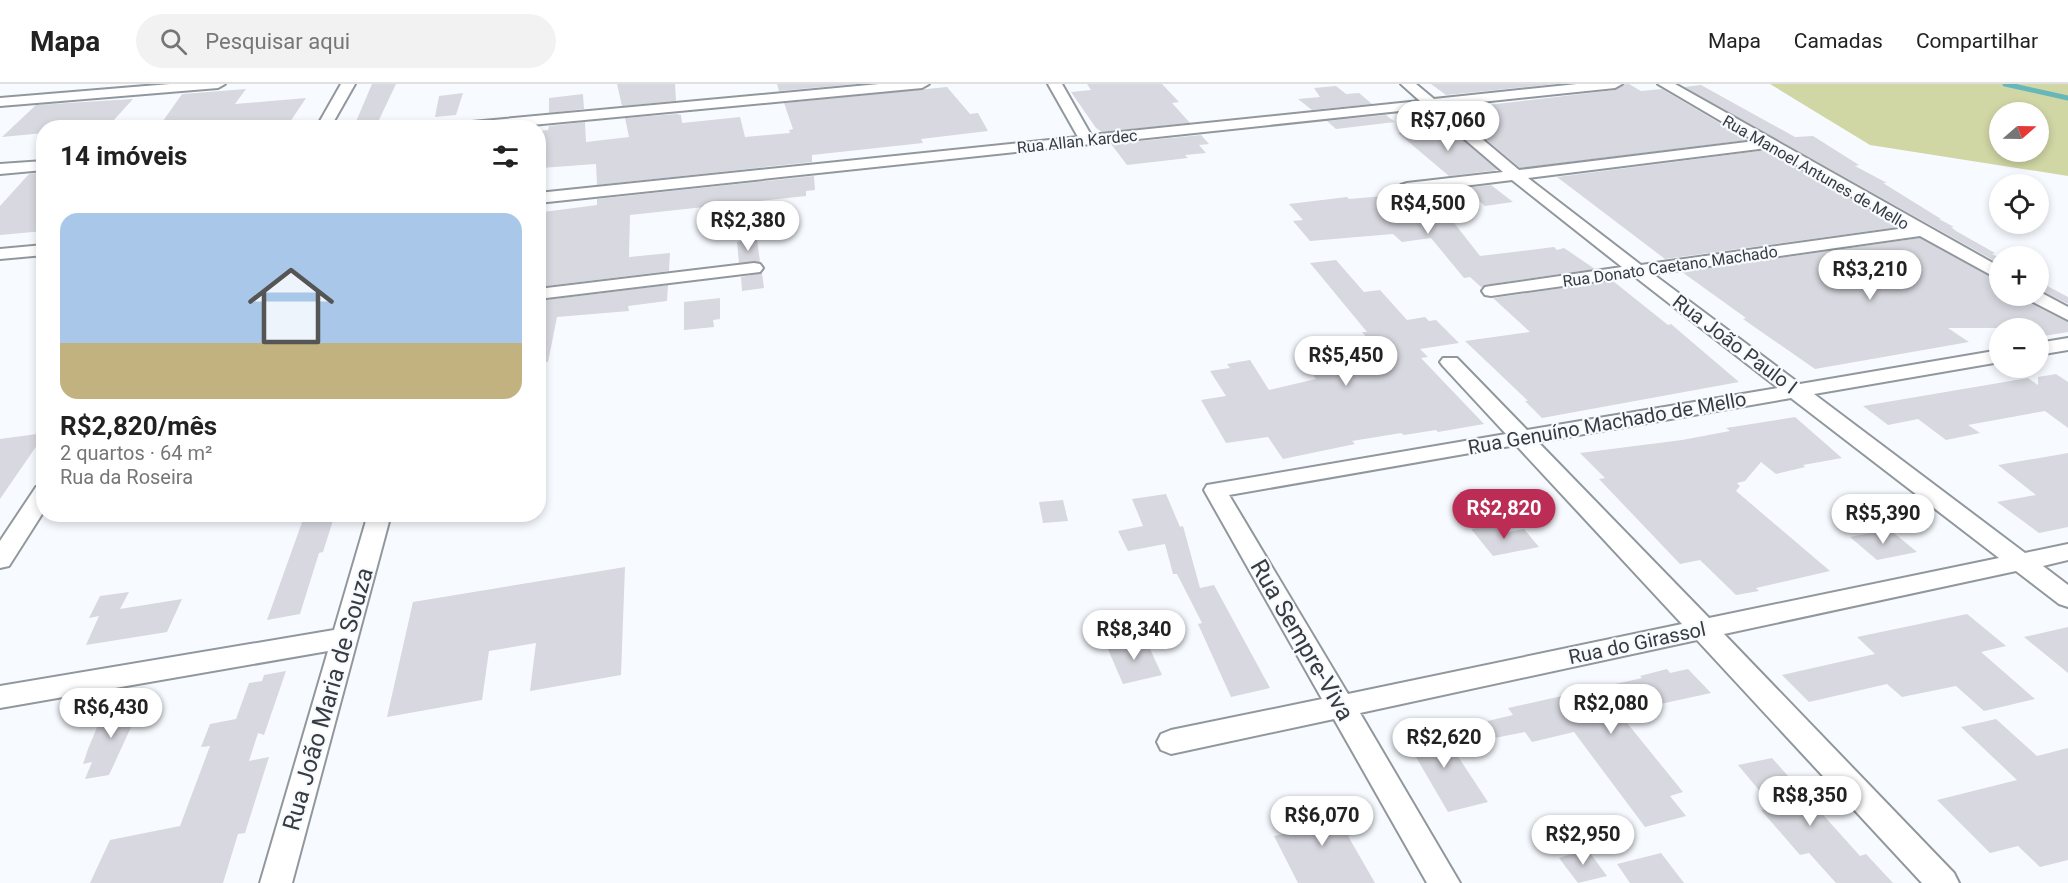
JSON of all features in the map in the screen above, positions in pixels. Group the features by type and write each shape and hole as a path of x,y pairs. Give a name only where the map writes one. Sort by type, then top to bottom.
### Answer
{"street":[{"path":"0,102 218,84"},
{"path":"328,120 348,84"},
{"path":"518,120 698,99 922,84"},
{"path":"1055,84 1087,140"},
{"name":"Rua João Paulo I","path":"1408,84 1514,175 2068,598"},
{"name":"Rua Allan Kardec","path":"546,197 1615,84"},
{"name":"Rua Manoel Antunes de Mello","path":"1665,84 1989,269"},
{"path":"1407,188 1767,144"},
{"path":"0,169 36,166"},
{"name":"Rua Donato Caetano Machado","path":"1491,291 1921,231"},
{"path":"0,254 36,251"},
{"path":"546,293 754,268"},
{"path":"2049,304 2068,314"},
{"path":"2049,347 2068,344"},
{"name":"Rua Genuíno Machado de Mello","path":"1215,490 1989,358"},
{"path":"1450,362 1943,883"},
{"name":"Rua Sempre-Viva","path":"1215,490 1444,883"},
{"path":"0,560 36,504"},
{"name":"Rua João Maria de Souza","path":"276,883 378,522"},
{"name":"Rua do Girassol","path":"1172,742 2068,552"},
{"path":"0,697 345,638"}],"green space":[{"path":"1770,84 2068,84 2068,176 1870,145"}],"building":[{"path":"372,84 396,84 379,120 357,120"},
{"path":"617,84 675,84 676,101 622,106"},
{"path":"777,84 855,84 779,91"},
{"path":"1087,84 1162,84 1179,102 1172,103 1190,123 1102,132 1096,128 1071,92 1091,90"},
{"path":"1431,84 1555,84 1446,95"},
{"path":"1624,84 1629,84 1641,91 1662,89 1748,140 1520,168 1469,125 1473,124 1454,109 1615,90"},
{"path":"1701,85 1795,137 1813,136 1859,165 1855,166 1887,183 1883,183 1989,250 1989,258 1684,87"},
{"path":"1336,86 1346,94 1359,93 1372,104 1312,110 1298,99 1320,97 1314,88"},
{"path":"947,87 970,114 978,113 988,131 921,139 923,143 812,155 812,162 597,185 596,164 546,168 546,130 549,126 585,122 586,142 629,137 625,118 677,114 681,115 682,123 740,117 745,137 790,133 789,130 793,129 784,103"},
{"path":"246,89 235,104 306,98 291,120 164,120 182,94"},
{"path":"463,93 456,115 435,117 439,96"},
{"path":"583,94 584,109 549,113 549,98"},
{"path":"133,99 114,120 36,120 36,134 2,137 36,105"},
{"path":"1386,115 1395,122 1336,129 1327,121"},
{"path":"1447,127 1498,170 1449,176 1398,133"},
{"path":"1201,135 1209,144 1199,145 1206,153 1185,155 1188,158 1127,165 1111,144"},
{"path":"1767,150 1899,227 1665,259 1557,177"},
{"path":"36,173 36,232 0,235 0,206 29,174"},
{"path":"814,176 815,190 806,191 806,196 630,215 629,257 670,253 669,271 546,286 546,212 597,205 597,199"},
{"path":"1491,185 1513,202 1485,206 1464,188"},
{"path":"1430,192 1480,256 1554,247 1557,250 1564,248 1595,269 1485,285 1482,288 1470,277 1464,278 1431,238 1402,242 1393,234 1310,241 1293,221 1303,220 1289,204 1347,197 1349,199"},
{"path":"1920,238 1989,276 1989,306 2036,306 2068,322 2068,332 2049,335 2049,318 1989,318 1989,328 1948,328 1969,342 1815,369 1743,319 1746,318 1682,272"},
{"path":"757,239 760,262 739,263 737,242"},
{"path":"1336,260 1364,292 1380,290 1407,320 1425,317 1429,321 1436,320 1459,343 1420,349 1428,357 1421,358 1484,424 1438,432 1436,430 1404,435 1401,433 1352,441 1355,444 1283,459 1268,437 1226,443 1201,400 1226,396 1210,371 1230,368 1227,364 1250,360 1269,390 1316,379 1309,370 1333,366 1342,376 1391,367 1362,332 1367,332 1310,263"},
{"path":"762,273 764,288 742,291 741,277"},
{"path":"1613,281 1668,325 1671,324 1739,382 1542,418 1525,401 1528,401 1465,341 1530,332 1493,298"},
{"path":"668,285 667,301 628,306 629,311 557,317 548,362 546,362 546,300"},
{"path":"2049,287 2068,297 2068,304 2049,294"},
{"path":"720,298 720,319 713,320 714,327 684,330 684,302"},
{"path":"2056,374 2068,382 2068,428 2045,411 1968,425 1980,433 1946,440 1918,419 1888,425 1863,406 2028,378 2038,385 2038,378 2049,378 2049,375"},
{"path":"1795,417 1842,458 1803,465 1805,467 1776,474 1761,462 1745,481 1737,483 1740,486 1736,491 1830,571 1756,588 1759,591 1736,595 1700,560 1680,564 1599,479 1605,478 1580,453 1682,440 1730,431 1726,428"},
{"path":"36,434 36,447 0,499 0,439"},
{"path":"2068,453 2068,527 2039,533 1997,502 2036,495 1998,465"},
{"path":"1166,494 1180,527 1183,526 1200,588 1214,585 1270,688 1231,697 1198,624 1202,623 1177,574 1173,574 1165,544 1128,551 1118,531 1143,526 1132,499"},
{"path":"1063,500 1068,521 1043,523 1039,502"},
{"path":"302,522 332,522 323,552 319,553 300,614 267,620"},
{"path":"1497,524 1504,533 1524,529 1539,547 1493,556 1471,529"},
{"path":"1889,529 1917,552 1877,560 1850,537"},
{"path":"625,567 621,675 530,691 536,643 489,651 482,700 387,717 413,602"},
{"path":"129,592 120,609 182,599 167,632 86,645 99,616 89,618 100,596"},
{"path":"1967,614 2006,646 1981,652 2035,699 1984,711 1956,686 1902,697 1887,684 1809,702 1782,675 1875,654 1857,637"},
{"path":"2068,627 2068,673 2024,637"},
{"path":"1145,638 1162,675 1123,684 1107,647"},
{"path":"1667,669 1670,673 1688,669 1711,693 1619,713 1683,792 1670,796 1686,816 1645,827 1574,732 1532,742 1525,732 1479,741 1475,724 1513,715 1508,708 1642,678 1640,676"},
{"path":"286,671 264,735 258,733 249,761 269,757 245,833 238,834 223,883 90,883 110,840 180,826 210,746 201,747 210,724 236,719 249,683 262,681 264,675"},
{"path":"144,699 109,775 85,779 92,762 83,764 98,725 104,725 113,705"},
{"path":"1996,719 2037,756 2068,748 2068,860 2040,867 2018,846 1990,853 1937,800 2017,780 1961,727"},
{"path":"1438,726 1488,802 1448,812 1402,733"},
{"path":"1772,758 1860,856 1866,854 1893,883 1836,883 1809,853 1800,855 1761,810 1773,807 1738,765"},
{"path":"1328,797 1351,835 1348,836 1375,883 1298,883 1274,836 1302,830 1290,807"},
{"path":"1587,849 1607,876 1578,883 1559,858"},
{"path":"1661,853 1684,883 1630,883 1617,864"}],"waterway":[{"path":"2005,84 2068,98"}]}
